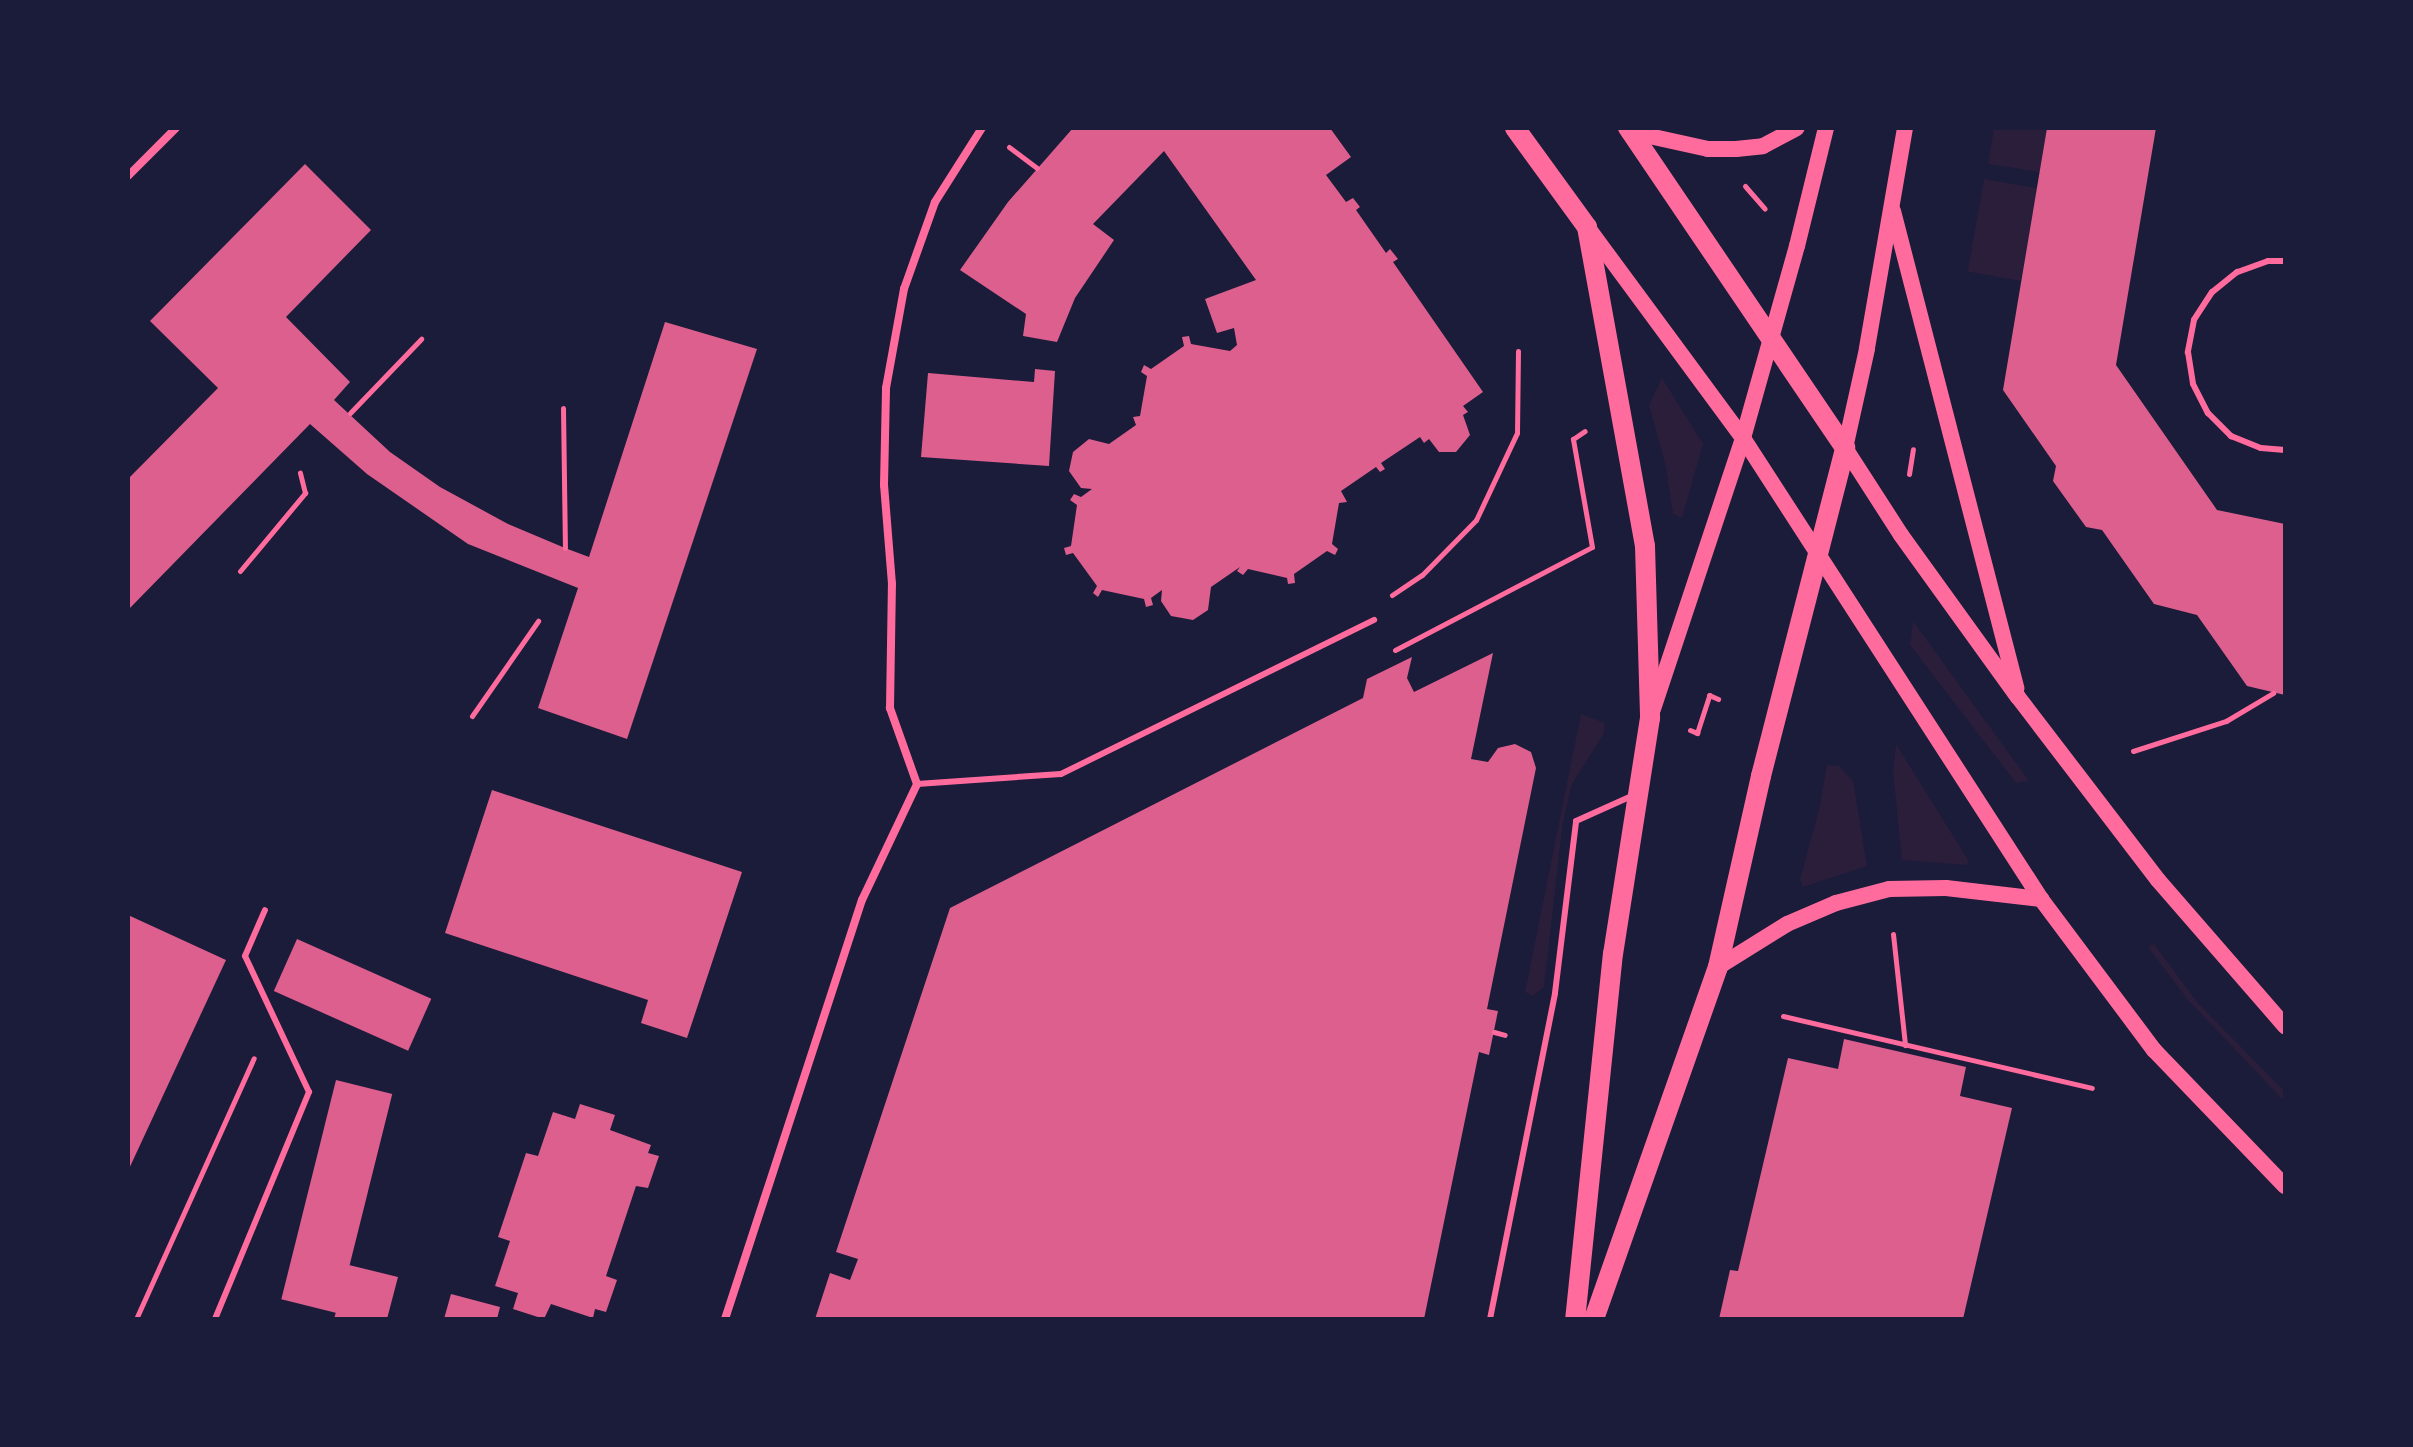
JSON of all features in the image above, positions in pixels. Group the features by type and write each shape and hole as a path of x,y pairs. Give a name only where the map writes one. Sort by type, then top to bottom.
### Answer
{"main road":[{"path":"1515,128 1743,438 2041,899 2154,1050 2285,1186"},
{"path":"1630,130 1708,149 1736,149 1763,146 1797,128"},
{"path":"1650,718 1743,438 1826,128"},
{"path":"1594,1319 1718,967 1761,776 1845,448 1905,128"},
{"path":"1630,130 1901,535 2018,697 2158,880 2285,1026"},
{"path":"1892,205 2018,697"},
{"path":"1575,1319 1613,953 1650,718 1645,546 1587,227"},
{"path":"1718,967 1787,924 1836,903 1889,889 1946,888 2041,899"}],"street":[{"path":"128,176 176,128"},
{"path":"725,1319 862,900 917,784 890,708 892,584 884,485 886,388 904,289 919,245 935,202 982,128"}],"lane":[{"path":"2285,261 2268,261 2237,272 2212,292 2194,320 2188,352 2193,384 2208,413 2231,436 2261,448 2285,450"},
{"path":"917,784 1061,774 1374,620"},
{"path":"1490,1319 1555,993 1576,821 1639,793"},
{"path":"215,1319 309,1092 245,956 265,910"}],"path":[{"path":"1023,157 1037,168"},
{"path":"1742,176 1745,185 1771,216"},
{"path":"1736,191 1745,185"},
{"path":"350,413 421,339"},
{"path":"1518,351 1517,433 1476,520 1422,575 1390,597 1374,620 1390,653 1592,547 1573,439 1589,429"},
{"path":"563,408 565,548"},
{"path":"240,571 305,493 300,473"},
{"path":"472,716 538,621"},
{"path":"2133,751 2226,721 2273,693"},
{"path":"1690,730 1697,733 1709,695 1718,699"},
{"path":"1893,934 1905,1045"},
{"path":"1783,1016 2092,1088"},
{"path":"136,1319 273,1017"},
{"path":"1494,1032 1505,1035"}],"shaded area":[{"path":"1994,128 2047,128 2040,172 1988,164"},
{"path":"1984,179 2037,188 2021,281 1968,272"},
{"path":"1662,378 1703,444 1682,518 1673,514 1666,467 1649,405"},
{"path":"1913,621 2029,781 2016,783 1910,645"},
{"path":"1581,714 1605,723 1603,735 1572,784 1563,821 1544,987 1533,996 1525,992"},
{"path":"1896,744 1965,855 1969,862 1966,865 1902,860 1893,772"},
{"path":"1827,765 1839,766 1853,781 1867,866 1803,887 1800,879 1819,810"},
{"path":"2154,944 2197,1002 2285,1092 2285,1102 2188,1000 2148,947"}],"building":[{"path":"1073,128 1330,128 1351,157 1326,175 1346,202 1353,198 1360,207 1356,210 1386,253 1390,249 1398,259 1393,262 1483,392 1463,406 1468,412 1463,415 1470,435 1456,452 1439,452 1429,439 1424,443 1420,437 1381,463 1385,469 1380,472 1376,467 1341,491 1347,502 1339,503 1332,544 1338,549 1335,555 1327,551 1294,574 1295,583 1288,584 1287,578 1248,569 1243,575 1237,571 1240,567 1211,587 1208,610 1193,620 1171,616 1161,601 1162,590 1151,598 1153,605 1146,607 1144,599 1102,590 1098,597 1093,593 1097,586 1073,553 1066,555 1064,548 1071,546 1077,505 1070,500 1074,494 1081,497 1092,489 1081,488 1069,471 1073,452 1089,439 1109,444 1136,425 1133,417 1140,416 1147,376 1141,372 1144,365 1151,369 1184,346 1182,337 1189,336 1191,344 1230,351 1237,345 1234,328 1217,333 1205,299 1256,280 1164,151 1093,224 1114,240 1075,298 1057,342 1023,336 1026,314 960,270 1008,202"},
{"path":"2047,128 2156,128 2116,365 2217,510 2285,524 2285,695 2247,686 2197,615 2154,604 2102,530 2086,527 2053,481 2056,466 2003,390"},
{"path":"305,164 371,230 286,317 350,382 334,400 390,452 440,487 508,524 565,548 589,557 665,322 757,349 627,739 538,708 578,588 468,544 367,474 310,424 128,610 128,479 218,388 150,321"},
{"path":"1035,369 1055,371 1049,466 921,457 928,373 1034,382"},
{"path":"1493,653 1471,759 1488,762 1498,748 1515,744 1531,752 1536,768 1487,1009 1498,1011 1489,1055 1479,1052 1424,1319 815,1319 830,1273 850,1280 858,1259 836,1252 950,908 1363,698 1367,679 1412,657 1407,678 1414,692"},
{"path":"492,790 742,872 687,1038 641,1023 648,1000 445,933"},
{"path":"128,915 226,960 128,1171"},
{"path":"297,939 431,999 408,1051 274,991"},
{"path":"1844,1039 1966,1067 1960,1096 2012,1108 1963,1319 1719,1319 1730,1270 1738,1271 1788,1058 1838,1069"},
{"path":"336,1080 392,1094 338,1313 281,1299"},
{"path":"580,1104 615,1115 610,1130 651,1145 648,1153 659,1156 648,1188 636,1186 606,1276 617,1280 606,1312 595,1309 593,1318 551,1304 544,1319 513,1309 518,1293 495,1286 510,1241 498,1237 526,1153 538,1156 553,1112 575,1119"},
{"path":"349,1265 398,1277 387,1319 334,1319"},
{"path":"451,1294 500,1307 497,1319 444,1319"}]}
